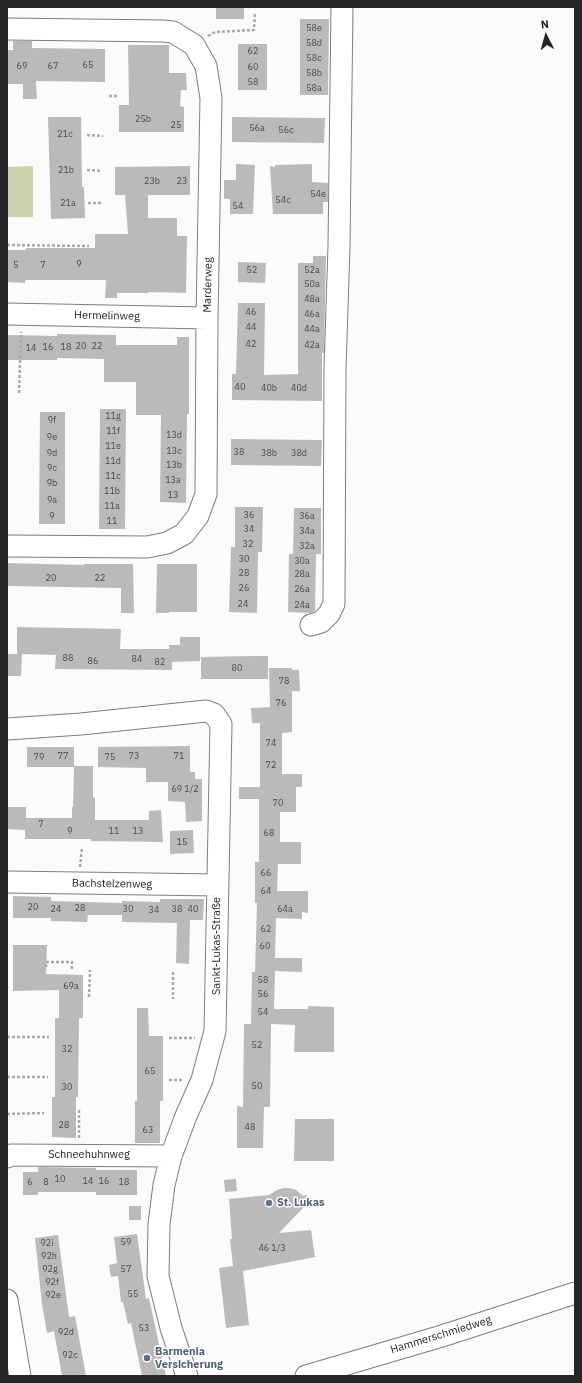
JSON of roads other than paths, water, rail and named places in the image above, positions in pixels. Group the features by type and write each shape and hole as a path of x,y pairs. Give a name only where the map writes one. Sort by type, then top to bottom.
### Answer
{"street":[{"path":"311,625 321,622 329,614 334,604 335,369 339,246 342,7"},
{"name":"Marderweg","path":"7,29 173,32 194,45 206,66 211,91 206,494 198,516 184,534 167,543 138,548 7,546"},
{"name":"Hermelinweg","path":"14,314 207,318"},
{"name":"Sankt-Lukas-Straße","path":"7,729 81,724 206,711 214,714 221,724 217,1017 214,1038 202,1080 186,1116 171,1156 164,1185 159,1224 158,1276 171,1328 187,1376"},
{"name":"Bachstelzenweg","path":"7,882 218,885"},
{"name":"Schneehuhnweg","path":"7,1157 12,1155 171,1156"},
{"name":"Hammerschmiedweg","path":"306,1376 353,1369 442,1336 575,1293"},
{"path":"7,1300 20,1376"}],"place":[{"name":"St. Lukas","path":"269,1203"},
{"name":"Barmenia Versicherung","path":"147,1358"}]}
